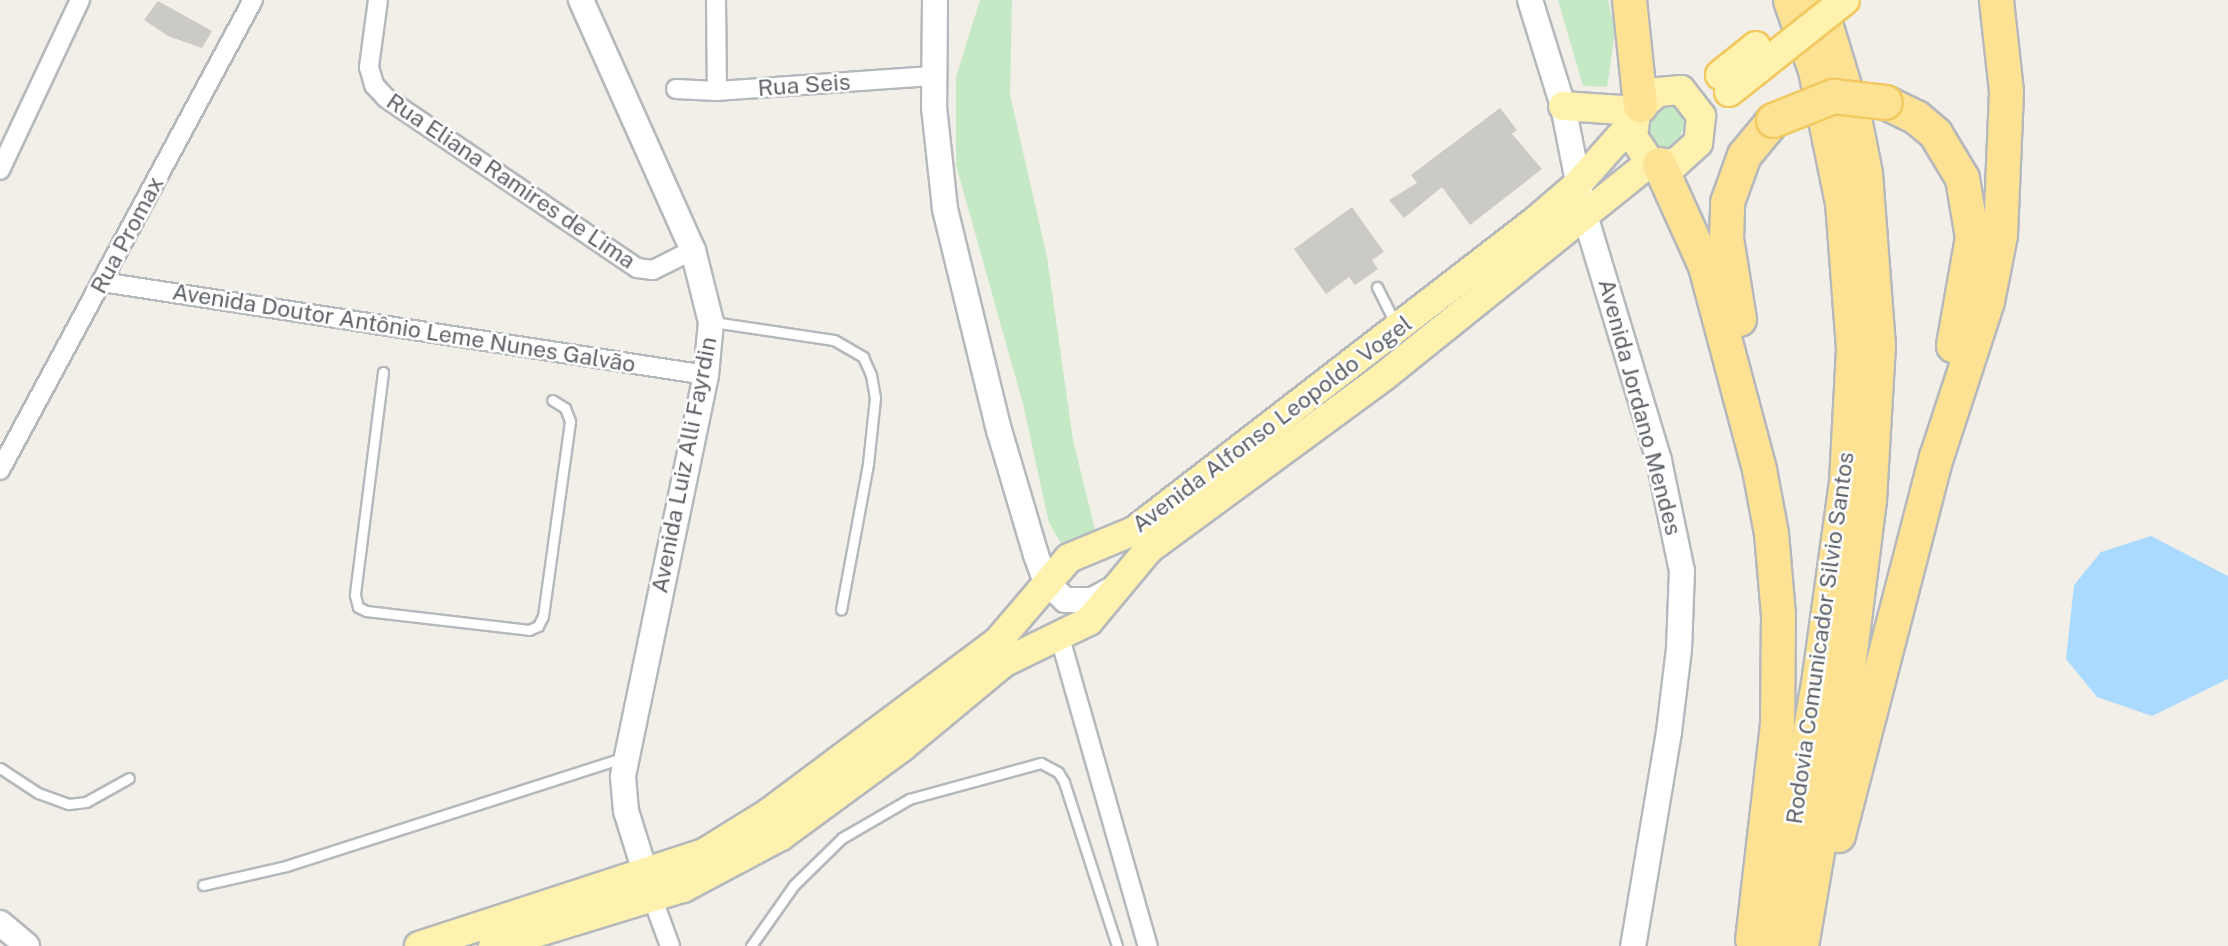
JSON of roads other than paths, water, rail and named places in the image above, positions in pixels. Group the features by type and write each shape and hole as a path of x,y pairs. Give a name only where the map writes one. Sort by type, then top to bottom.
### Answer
{"highway":[{"path":"1629,0 1636,113"},
{"name":"Rodovia Comunicador Silvio Santos","path":"1772,946 1846,482 1853,348 1842,203 1815,70 1790,0"},
{"name":"Rodovia Comunicador Silvio Santos","path":"1803,936 1848,668 1869,500 1878,346 1865,173 1841,70 1817,0"},
{"path":"1803,936 1849,799 1936,457 1987,301 2000,235 2006,91 1996,0"},
{"path":"1751,946 1777,724 1778,614 1759,469 1757,419 1726,238 1727,202 1744,155 1773,120 1833,96 1885,102 1916,117 1950,152 1970,209 1965,290 1933,433 1936,457"},
{"path":"1655,163 1705,266 1759,469"}],"main road":[{"path":"1817,0 1724,83 1689,156 1675,164 1655,163 1633,137 1636,113 1658,92 1724,83 1844,0"},
{"path":"1681,90 1697,106 1701,127"},
{"path":"1563,106 1636,113"},
{"name":"Avenida Alfonso Leopoldo Vogel","path":"494,946 649,886 818,779 998,641 1046,582 1077,553 1134,531 1398,328 1577,185 1636,113"},
{"name":"Avenida Alfonso Leopoldo Vogel","path":"419,946 732,865 781,836 902,747 1003,663 1060,638 1089,621 1149,550 1383,377 1584,212 1655,163"}],"street":[{"path":"0,170 80,0"},
{"name":"Rua Promax","path":"0,470 253,0"},
{"name":"Rua Eliana Ramires de Lima","path":"378,0 369,67 374,85 386,97 636,268 653,270 693,250"},
{"name":"Avenida Luiz Alli Fayrdin","path":"581,0 693,250 711,322 706,375 627,758 626,811 670,946"},
{"path":"716,0 717,91"},
{"path":"935,0 933,76 945,209 999,430 1046,582 1065,600 1082,602 1121,584"},
{"name":"Avenida Jordano Mendes","path":"1530,0 1563,106 1584,212 1659,461 1682,571 1679,649 1669,732 1633,946"},
{"name":"Rua Seis","path":"676,89 717,91 933,76"},
{"name":"Avenida Doutor Antônio Leme Nunes Galvão","path":"102,282 706,375"},
{"path":"1060,638 1148,946"},
{"path":"0,923 27,946"}],"lane":[{"path":"1377,288 1398,328"},
{"path":"711,322 834,340 863,357 871,375 875,398 868,464 841,610"},
{"path":"383,372 355,595 358,607 366,611 528,630 538,626 543,616 570,421 565,408 552,400"},
{"path":"203,885 286,866 627,758"},
{"path":"751,946 794,885 842,838 909,799 1041,763 1058,772 1064,782 1117,946"},
{"path":"0,768 38,793 69,804 86,802 129,778"}],"water":[{"path":"2151,536 2228,576 2228,679 2152,716 2097,697 2066,659 2074,585 2101,552"}]}
